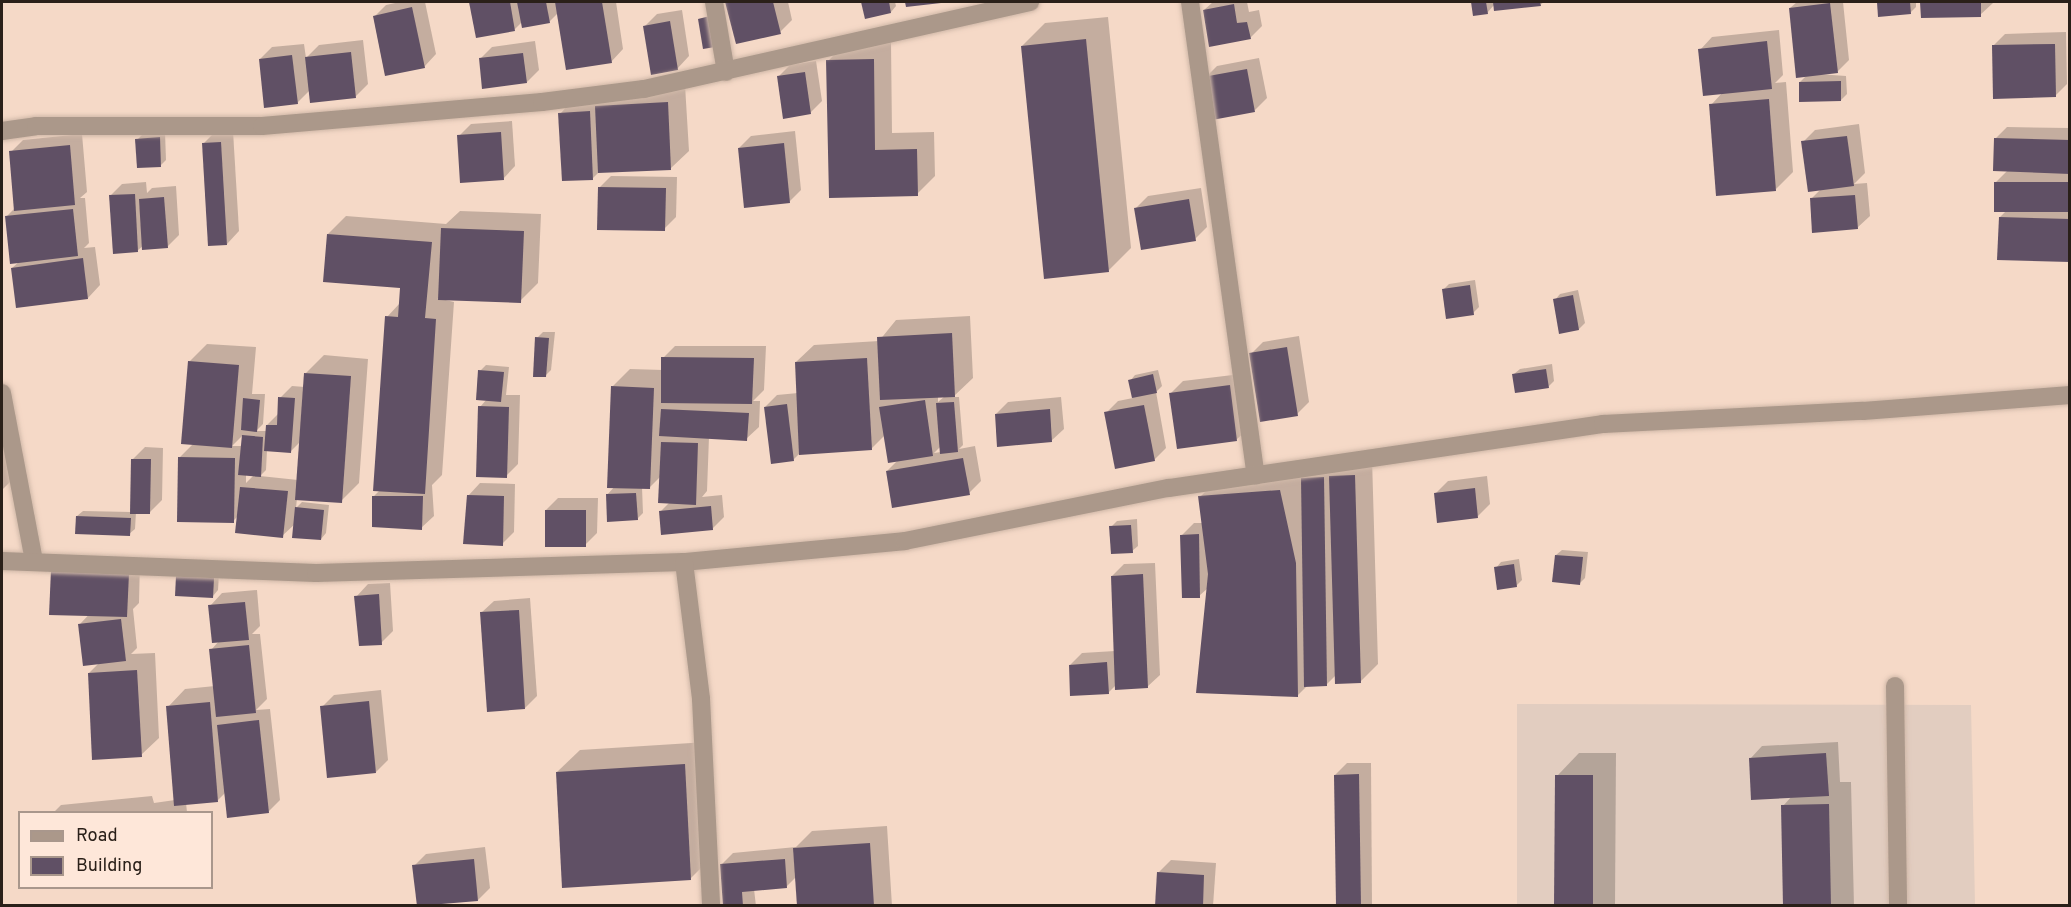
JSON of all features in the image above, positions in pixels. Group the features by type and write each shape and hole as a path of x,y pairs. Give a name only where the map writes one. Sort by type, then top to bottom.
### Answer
{"street":[{"path":"714,2 726,72"},
{"path":"2,131 36,126 262,126 542,102 644,89 726,72 962,9 1030,2"},
{"path":"1190,2 1256,475"},
{"path":"2,393 34,561"},
{"path":"2,561 316,573 684,562 905,541 1169,488 1603,424 1863,411 2070,395"},
{"path":"684,562 700,699 711,906"},
{"path":"1894,686 1898,906"}],"shaded area":[{"path":"1517,704 1971,705 1975,905 1517,906"}],"building":[{"path":"469,2 510,2 515,31 476,38"},
{"path":"517,2 546,2 550,23 522,28"},
{"path":"555,2 602,2 612,63 566,70"},
{"path":"725,2 773,2 781,34 736,44"},
{"path":"861,2 889,2 891,13 865,19"},
{"path":"905,2 941,2 941,3 906,7"},
{"path":"1471,2 1486,2 1488,14 1473,16"},
{"path":"1493,2 1540,2 1541,6 1494,11"},
{"path":"1877,2 1910,2 1911,14 1878,17"},
{"path":"1920,2 1981,2 1981,17 1921,18"},
{"path":"1830,3 1838,73 1796,78 1789,8"},
{"path":"1234,4 1237,23 1247,22 1251,39 1209,47 1203,10"},
{"path":"412,7 425,68 385,76 373,16"},
{"path":"710,16 715,47 703,49 698,19"},
{"path":"670,21 678,70 651,75 643,26"},
{"path":"1086,39 1109,272 1044,279 1021,46"},
{"path":"1767,41 1772,89 1703,96 1698,49"},
{"path":"2055,44 2056,97 1993,99 1992,45"},
{"path":"351,52 356,98 310,103 305,57"},
{"path":"523,53 527,83 482,89 479,58"},
{"path":"292,55 298,104 264,108 259,59"},
{"path":"874,59 875,150 917,149 918,196 829,198 826,60"},
{"path":"1247,69 1255,112 1212,120 1203,77"},
{"path":"805,72 811,114 783,119 777,76"},
{"path":"1841,81 1841,101 1799,102 1799,82"},
{"path":"1769,99 1776,191 1716,196 1709,104"},
{"path":"668,102 671,170 598,173 595,106"},
{"path":"590,111 593,180 562,181 558,113"},
{"path":"501,132 504,180 460,183 457,135"},
{"path":"1847,136 1854,186 1808,192 1801,141"},
{"path":"160,137 161,167 137,168 135,139"},
{"path":"1994,138 2070,140 2070,174 1993,171"},
{"path":"221,142 227,245 208,246 202,143"},
{"path":"784,143 790,203 744,208 738,148"},
{"path":"70,145 75,205 14,211 9,151"},
{"path":"1994,182 2070,182 2070,212 1994,212"},
{"path":"598,187 666,188 665,231 597,230"},
{"path":"135,194 138,252 113,254 109,195"},
{"path":"1855,195 1858,229 1812,233 1810,198"},
{"path":"164,197 168,248 142,250 139,199"},
{"path":"1189,199 1196,241 1141,250 1134,208"},
{"path":"73,209 78,256 10,264 5,216"},
{"path":"1999,217 2070,219 2070,262 1997,260"},
{"path":"441,228 524,231 521,303 438,300"},
{"path":"327,234 432,242 425,318 436,319 425,494 373,491 385,316 398,317 400,288 323,282"},
{"path":"83,258 88,299 16,308 11,268"},
{"path":"1470,285 1474,315 1446,319 1442,289"},
{"path":"1573,295 1579,330 1559,334 1553,299"},
{"path":"952,333 955,397 880,400 877,337"},
{"path":"535,337 549,338 546,377 533,377"},
{"path":"1287,347 1298,416 1260,422 1249,353"},
{"path":"661,357 754,358 752,404 661,403"},
{"path":"867,358 872,450 799,455 795,362"},
{"path":"188,361 239,365 232,448 181,444"},
{"path":"1546,369 1549,388 1515,393 1512,374"},
{"path":"478,370 504,372 501,402 476,400"},
{"path":"304,373 351,376 342,503 295,500"},
{"path":"1153,374 1157,393 1132,398 1128,380"},
{"path":"1230,385 1237,441 1177,449 1169,393"},
{"path":"611,386 654,388 650,489 607,488"},
{"path":"278,397 295,398 291,453 264,451 266,425 277,425"},
{"path":"243,398 260,400 257,432 241,430"},
{"path":"925,400 933,456 888,463 879,407"},
{"path":"954,402 958,452 940,454 936,403"},
{"path":"787,404 794,461 771,464 764,407"},
{"path":"1144,405 1155,461 1115,469 1104,412"},
{"path":"478,406 509,407 507,478 476,477"},
{"path":"661,409 749,413 747,441 659,436"},
{"path":"1050,409 1052,442 997,447 995,414"},
{"path":"242,435 263,437 261,477 238,475"},
{"path":"661,442 698,443 696,505 658,503"},
{"path":"178,457 235,458 234,523 177,522"},
{"path":"963,458 970,495 892,508 886,471"},
{"path":"131,459 151,459 150,514 130,514"},
{"path":"1355,475 1361,683 1335,684 1329,476"},
{"path":"1324,477 1327,686 1304,687 1301,478"},
{"path":"240,487 288,491 283,538 235,533"},
{"path":"1475,488 1478,518 1437,523 1434,493"},
{"path":"1280,490 1296,563 1298,697 1196,693 1208,574 1198,496"},
{"path":"636,493 638,520 607,522 606,494"},
{"path":"467,495 504,496 503,546 463,544"},
{"path":"372,496 423,496 422,530 372,527"},
{"path":"711,506 713,530 661,535 659,511"},
{"path":"295,507 324,510 321,540 292,538"},
{"path":"545,510 586,510 586,547 545,547"},
{"path":"76,516 131,518 130,536 75,534"},
{"path":"1131,525 1133,553 1111,554 1109,526"},
{"path":"1199,534 1200,598 1182,598 1180,535"},
{"path":"1555,555 1583,557 1580,585 1552,582"},
{"path":"1514,564 1517,587 1497,590 1494,567"},
{"path":"51,570 129,573 127,617 49,615"},
{"path":"1143,574 1148,688 1115,690 1111,576"},
{"path":"176,576 214,578 213,598 175,596"},
{"path":"379,594 382,645 359,646 354,596"},
{"path":"245,602 249,640 212,643 208,605"},
{"path":"519,610 525,709 487,712 480,612"},
{"path":"121,619 126,661 83,666 78,624"},
{"path":"249,645 256,713 216,717 209,649"},
{"path":"1107,662 1109,694 1070,696 1069,665"},
{"path":"137,670 142,757 92,760 88,673"},
{"path":"369,701 376,773 327,778 320,706"},
{"path":"210,702 218,802 174,806 166,706"},
{"path":"259,720 269,813 227,818 217,725"},
{"path":"1826,753 1829,796 1751,800 1749,758"},
{"path":"685,764 691,880 562,888 556,772"},
{"path":"1359,774 1361,906 1336,906 1334,775"},
{"path":"1555,775 1593,775 1593,906 1554,906"},
{"path":"1829,804 1831,906 1783,906 1781,805"},
{"path":"870,843 874,906 797,906 793,848"},
{"path":"474,859 478,901 417,906 412,865"},
{"path":"785,859 787,888 742,892 743,906 723,906 720,864"},
{"path":"1157,872 1204,875 1203,906 1155,906"}]}
